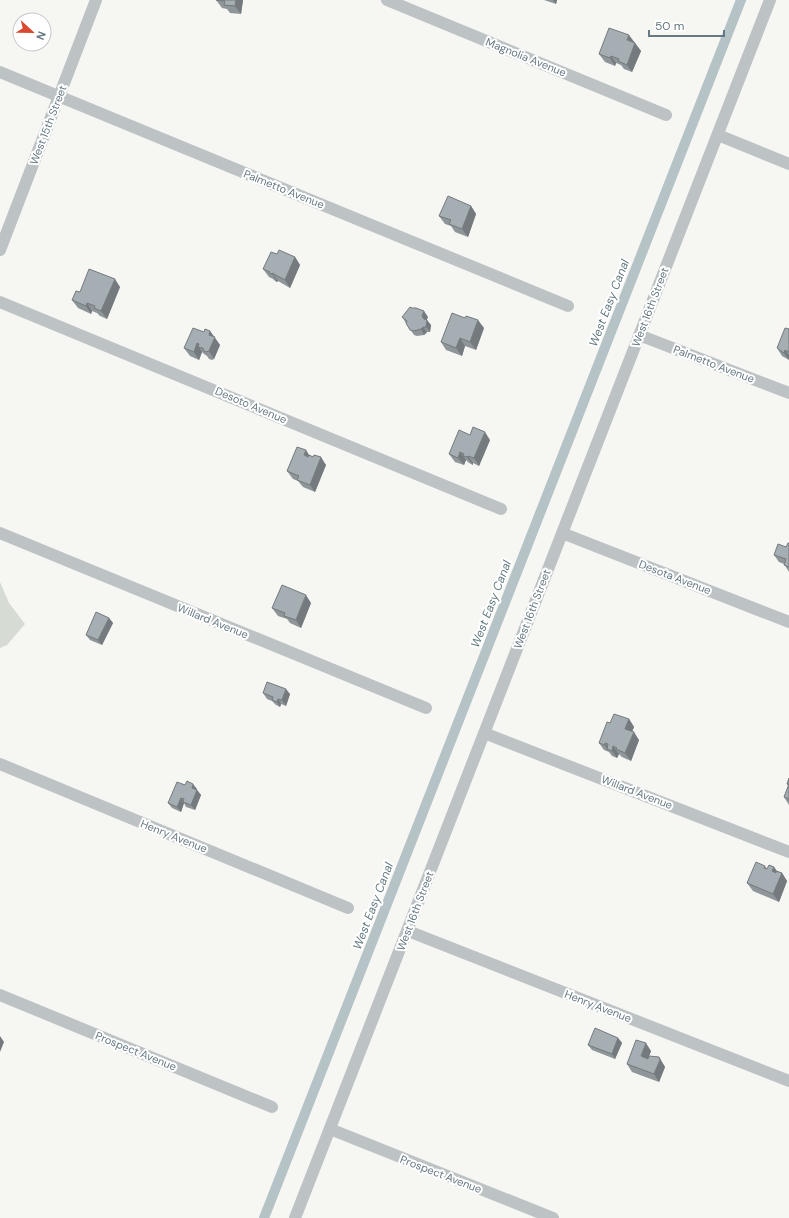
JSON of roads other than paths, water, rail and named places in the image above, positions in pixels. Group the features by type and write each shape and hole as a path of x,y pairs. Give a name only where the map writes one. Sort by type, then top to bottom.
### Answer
{"street":[{"name":"West 15th Street","path":"0,250 96,0"},
{"name":"Magnolia Avenue","path":"387,0 666,115"},
{"name":"West 16th Street","path":"295,1218 770,0"},
{"name":"Palmetto Avenue","path":"0,72 568,306"},
{"path":"718,135 789,164"},
{"name":"Desoto Avenue","path":"0,302 501,509"},
{"name":"Palmetto Avenue","path":"639,335 789,393"},
{"name":"Willard Avenue","path":"0,533 426,708"},
{"name":"Desota Avenue","path":"562,533 789,622"},
{"name":"Willard Avenue","path":"484,733 789,852"},
{"name":"Henry Avenue","path":"0,764 348,908"},
{"name":"Henry Avenue","path":"408,931 789,1081"},
{"name":"Prospect Avenue","path":"0,995 272,1107"},
{"name":"Prospect Avenue","path":"330,1129 553,1218"}],"waterway":[{"name":"West Easy Canal","path":"264,1218 741,0"}]}
